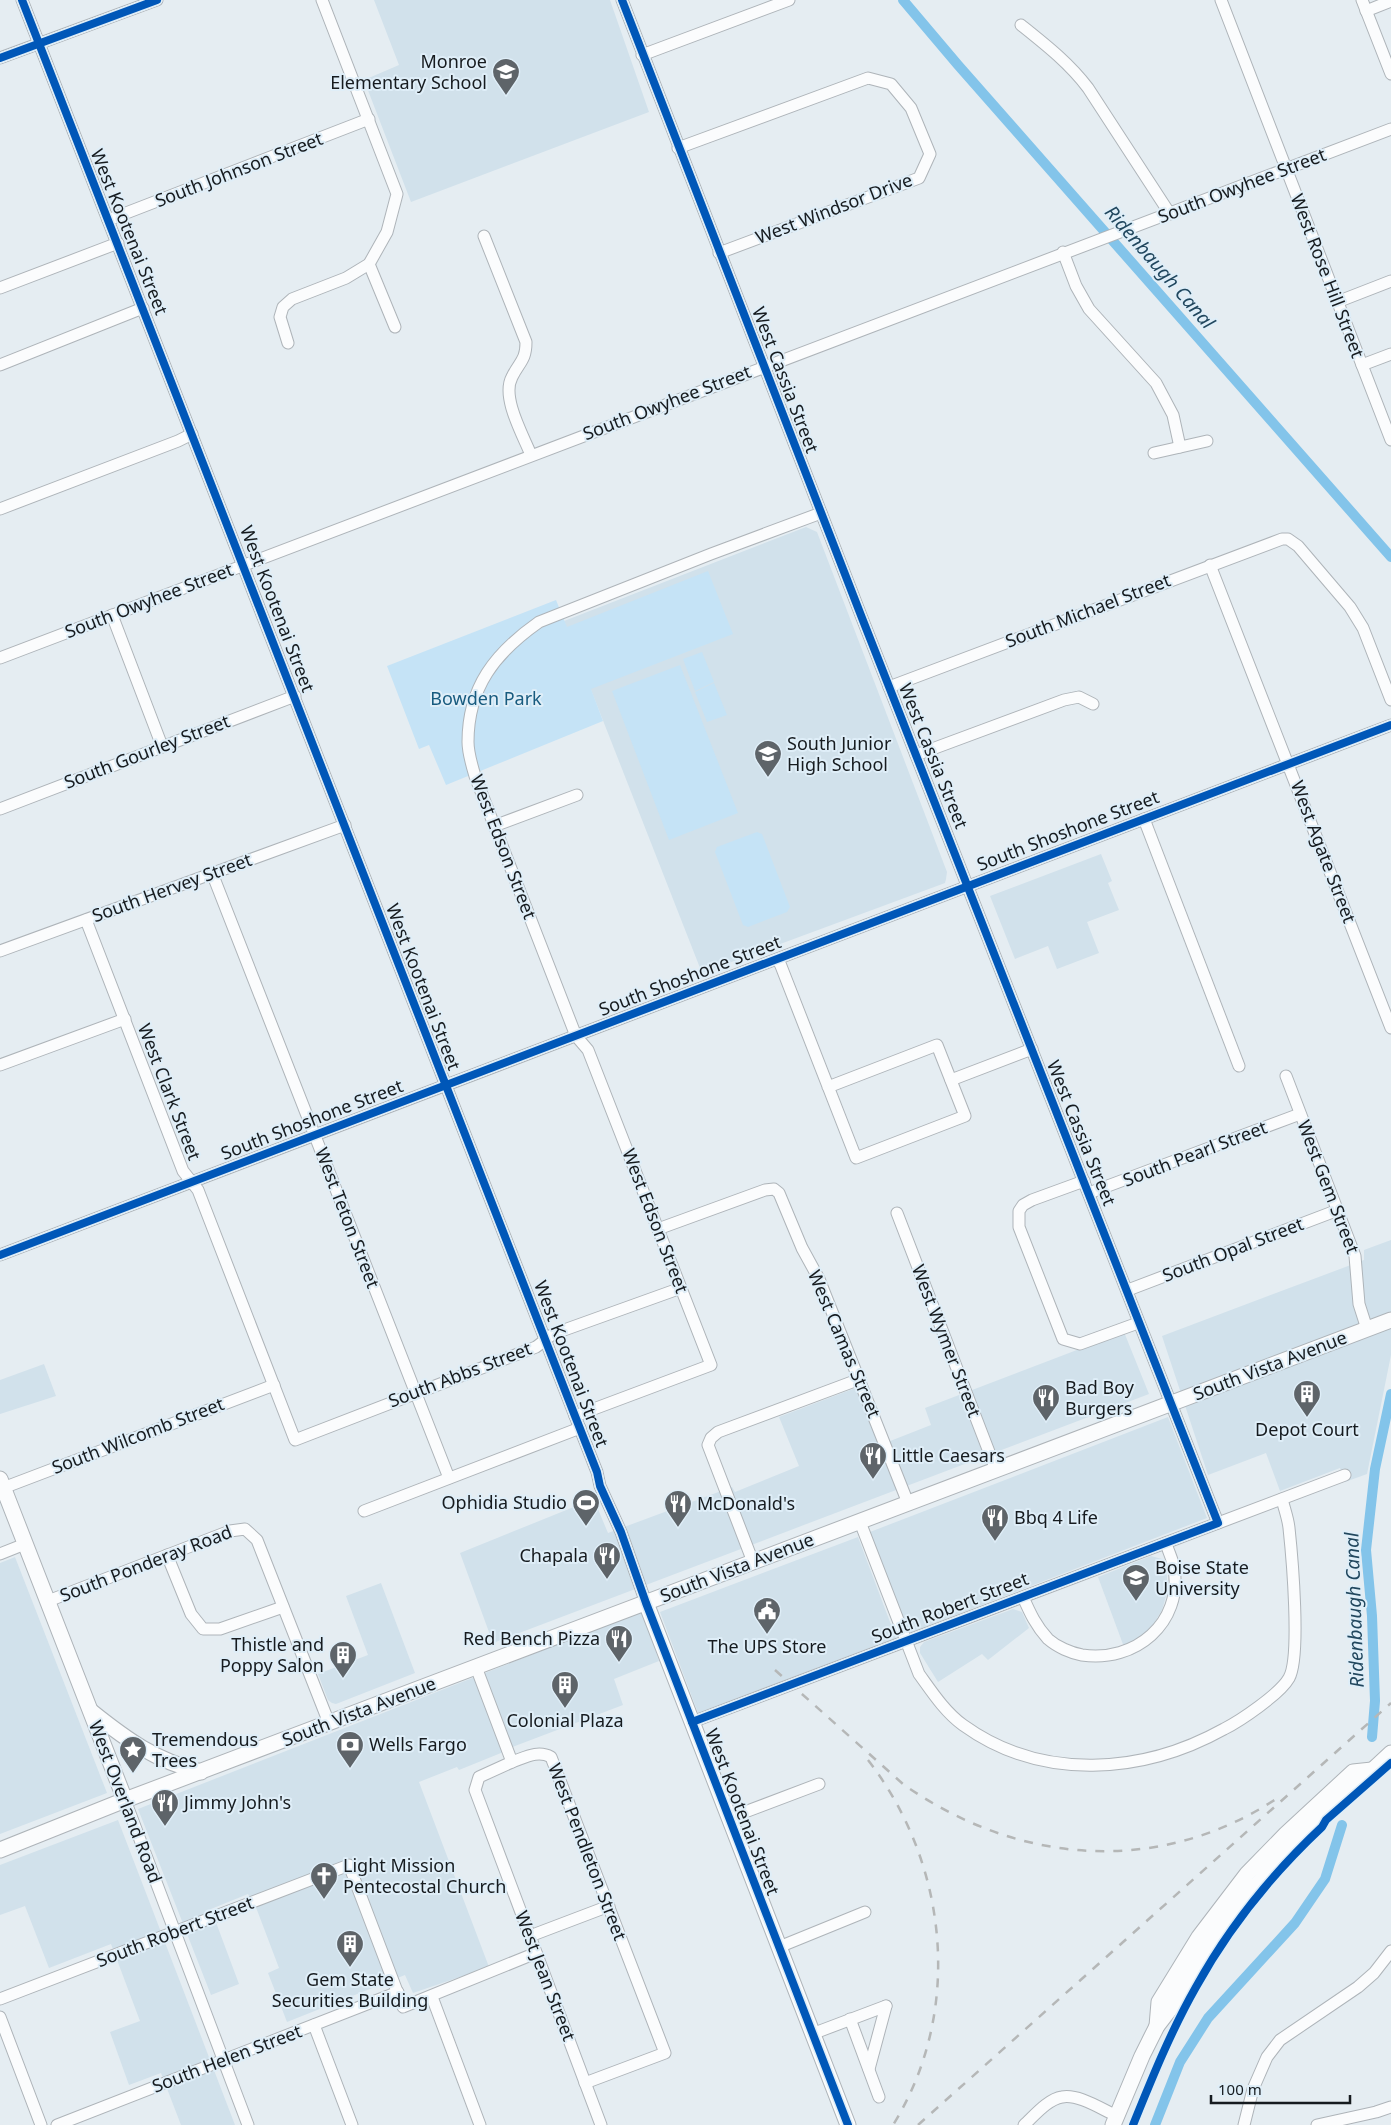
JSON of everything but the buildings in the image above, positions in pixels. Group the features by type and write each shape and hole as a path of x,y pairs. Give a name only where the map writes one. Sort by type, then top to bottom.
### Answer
{"main road":[{"name":"South Vista Avenue","path":"0,1850 125,1800 1391,1320"},
{"name":"West Overland Road","path":"2,1483 125,1800"},
{"name":"West Kootenai Street","path":"646,1603 848,2125"},
{"path":"90,1711 147,1752 178,1766 201,1772"},
{"path":"1115,2121 1157,2026 1177,2000 1209,1946 1247,1896 1292,1845 1391,1753"}],"street":[{"name":"West Kootenai Street","path":"22,0 244,564 445,1086 576,1416 597,1472 600,1486 621,1532 646,1603"},
{"path":"0,58 157,0"},
{"path":"288,344 280,317 284,307 292,299 346,278 370,264 387,232 397,194 322,0"},
{"name":"West Cassia Street","path":"622,0 820,513 1128,1290 1138,1322 1218,1523"},
{"path":"642,55 789,0"},
{"name":"West Rose Hill Street","path":"1221,0 1285,170 1391,440"},
{"path":"1391,1 1364,5 1391,74"},
{"path":"1021,25 1074,69 1170,214"},
{"name":"West Windsor Drive","path":"678,148 868,78 891,84 911,108 930,154 919,178 719,253"},
{"name":"South Johnson Street","path":"108,220 369,119"},
{"name":"South Owyhee Street","path":"0,658 1063,252 1170,214 1391,129"},
{"path":"484,236 526,342 526,352 522,363 512,377 508,398 531,455"},
{"path":"0,288 118,243"},
{"path":"1063,252 1076,286 1090,309 1156,383 1173,415 1180,447"},
{"path":"370,264 394,327"},
{"path":"1337,302 1391,281"},
{"path":"0,365 143,308"},
{"path":"1362,365 1391,354"},
{"path":"0,509 178,442 192,434"},
{"path":"1154,453 1207,441"},
{"name":"West Edson Street","path":"576,1416 711,1365 588,1050 576,1036 475,776 468,744 471,712 483,676 518,637 539,622 820,513"},
{"name":"South Michael Street","path":"889,687 1276,540 1288,539 1298,546 1350,607 1363,628 1391,700"},
{"name":"West Agate Street","path":"1210,565 1388,1010 1391,1028"},
{"path":"112,615 162,746"},
{"name":"South Gourley Street","path":"0,808 295,696"},
{"path":"916,755 1064,700 1078,697 1093,704"},
{"name":"South Shoshone Street","path":"0,1255 1391,725"},
{"path":"494,826 578,794"},
{"path":"1144,819 1239,1066"},
{"name":"South Hervey Street","path":"0,951 345,825"},
{"name":"West Teton Street","path":"212,873 449,1478"},
{"name":"West Clark Street","path":"86,920 183,1171 190,1183 198,1190 295,1440"},
{"path":"778,959 828,1087 856,1158 965,1116 938,1045 828,1087"},
{"path":"0,1065 125,1019"},
{"path":"951,1080 1032,1049"},
{"name":"West Gem Street","path":"1286,1076 1356,1256 1359,1304 1368,1329"},
{"name":"South Pearl Street","path":"1089,1194 1300,1114"},
{"path":"1084,1181 1023,1205 1019,1211 1019,1226 1030,1258 1063,1339 1080,1344 1138,1322"},
{"name":"West Camas Street","path":"658,1229 764,1190 774,1190 782,1198 802,1248 819,1279 908,1503"},
{"name":"South Opal Street","path":"1128,1290 1338,1210"},
{"name":"West Wymer Street","path":"897,1213 996,1470"},
{"name":"South Abbs Street","path":"295,1440 415,1392 536,1347 553,1334 681,1288"},
{"path":"754,1562 708,1445 711,1438 718,1432 860,1379"},
{"name":"South Wilcomb Street","path":"2,1483 274,1385"},
{"path":"364,1511 580,1428"},
{"name":"South Robert Street","path":"692,1722 1345,1475"},
{"path":"860,1522 919,1674 947,1710 962,1724 981,1736 1022,1756 1066,1765 1124,1764 1176,1752 1204,1740 1238,1722 1279,1689 1289,1678 1295,1657 1295,1632 1289,1527 1282,1499"},
{"name":"South Ponderay Road","path":"48,1602 167,1554 230,1531 245,1529 257,1540 284,1607"},
{"path":"1023,1597 1032,1620 1044,1634 1050,1640 1073,1653 1099,1657 1125,1653 1148,1640 1165,1619 1171,1603 1174,1594 1174,1568 1166,1543"},
{"path":"0,1554 25,1544"},
{"path":"167,1554 190,1614 203,1629 220,1629 284,1607 329,1723"},
{"path":"476,1668 512,1762"},
{"name":"West Pendleton Street","path":"512,1762 535,1754 544,1754 552,1758 665,2053 585,2083"},
{"name":"West Jean Street","path":"512,1762 479,1777 475,1790 601,2125"},
{"path":"729,1818 819,1784"},
{"name":"West Overland Road","path":"125,1800 248,2125"},
{"name":"South Robert Street","path":"0,1999 349,1865 398,1992"},
{"path":"530,1936 608,1906"},
{"path":"779,1947 865,1912"},
{"path":"1244,2125 1253,2089 1267,2057 1280,2040 1358,1987 1374,1973 1391,1951"},
{"path":"398,1992 403,2007 432,1997 536,1953"},
{"name":"South Helen Street","path":"57,2125 398,1992"},
{"path":"432,1997 480,2125"},
{"path":"812,2034 886,2006 869,2069"},
{"path":"0,2017 41,2125"},
{"path":"850,2019 879,2097"},
{"path":"314,2025 352,2125"},
{"path":"1024,2125 1049,2103 1061,2097 1074,2098 1115,2121"},
{"path":"1317,2125 1391,2107"}],"shaded area":[{"name":"Monroe Elementary School","path":"374,0 610,0 649,112 411,202 364,80 399,65"},
{"name":"South Junior High School","path":"806,527 817,532 947,872 946,879 945,883 702,973 564,621"},
{"path":"1101,854 1112,881 1108,883 1119,910 1087,922 1099,953 1057,969 1048,946 1015,959 990,896"},
{"path":"1391,1240 1391,1355 1367,1474 1345,1482 1340,1468 1280,1491 1266,1453 1208,1475 1162,1336 1364,1260 1364,1250"},
{"path":"1124,1332 1149,1394 493,1643 460,1553 596,1498 597,1501 595,1502 608,1533 732,1487 735,1492 799,1466 779,1417 858,1387 880,1445 931,1425 925,1408"},
{"path":"44,1364 56,1396 0,1414 0,1380"},
{"path":"1168,1417 1207,1518 909,1633 870,1532"},
{"path":"858,1537 896,1638 698,1713 660,1612"},
{"name":"Boise State University","path":"1151,1556 1162,1559 1167,1576 1167,1593 1162,1610 1153,1625 1142,1636 1124,1647 1098,1577"},
{"path":"15,1557 107,1793 0,1834 0,1563"},
{"path":"381,1583 415,1673 336,1704 332,1703 328,1700 318,1674 368,1655 346,1596"},
{"path":"1013,1609 1022,1612 1029,1628 988,1660 982,1654 938,1682 920,1653 920,1647 924,1642"},
{"path":"643,1611 659,1661 614,1679 623,1705 515,1746 459,1770 457,1767 419,1782 489,1967 413,1993 405,1975 287,2022 268,1973 279,1968 257,1910 248,1894 211,1909 239,1984 211,1995 138,1809"},
{"path":"118,1820 235,2125 181,2125 161,2073 129,2085 110,2032 140,2021 111,1944 49,1968 25,1906 0,1915 0,1865"}],"green space":[{"name":"Bowden Park","path":"708,571 733,634 591,689 603,721 446,785 429,745 419,749 387,666 556,600 567,627"},
{"path":"702,652 714,682 695,691 683,659"},
{"path":"680,665 738,813 669,840 612,691"},
{"path":"714,683 727,715 707,722 695,692"},
{"path":"757,832 762,834 790,907 787,912 748,927 743,925 715,852 717,847"}],"waterway":[{"name":"Ridenbaugh Canal","path":"903,0 1391,557"},
{"name":"Ridenbaugh Canal","path":"1372,1737 1375,1701 1372,1616 1366,1550 1375,1469 1391,1394"},
{"name":"Ridenbaugh Canal","path":"1155,2125 1180,2062 1208,2018 1295,1923 1325,1879 1342,1825"}],"railway":[{"path":"775,1670 903,1784 947,1811 992,1831 1039,1844 1087,1851 1135,1850 1183,1841 1230,1824 1276,1799"},
{"path":"918,2125 1391,1703"},
{"path":"868,1760 895,1801 916,1844 930,1891 937,1938 937,1987 930,2034 916,2081 893,2125"}],"cycle path":[{"path":"22,0 597,1472 600,1486 621,1532 646,1603 848,2125"},
{"path":"0,58 157,0"},
{"path":"622,0 862,618 1218,1523 692,1722"},
{"path":"0,1255 1391,725"},
{"path":"1133,2125 1178,2021 1209,1965 1237,1922 1269,1882 1322,1827 1326,1820 1391,1763"}],"place":[{"name":"Monroe Elementary School","path":"506,96"},
{"name":"South Junior High School","path":"768,778"},
{"name":"Depot Court","path":"1307,1418"},
{"name":"Bad Boy Burgers","path":"1046,1422"},
{"name":"Little Caesars","path":"873,1480"},
{"name":"Ophidia Studio","path":"586,1527"},
{"name":"McDonald's","path":"678,1528"},
{"name":"Bbq 4 Life","path":"995,1542"},
{"name":"Chapala","path":"607,1580"},
{"name":"Boise State University","path":"1136,1602"},
{"name":"The UPS Store","path":"767,1635"},
{"name":"Red Bench Pizza","path":"619,1663"},
{"name":"Thistle and Poppy Salon","path":"343,1679"},
{"name":"Colonial Plaza","path":"565,1709"},
{"name":"Wells Fargo","path":"350,1769"},
{"name":"Tremendous Trees","path":"133,1774"},
{"name":"Jimmy John's","path":"165,1827"},
{"name":"Light Mission Pentecostal Church","path":"324,1900"},
{"name":"Gem State Securities Building","path":"350,1968"}]}
